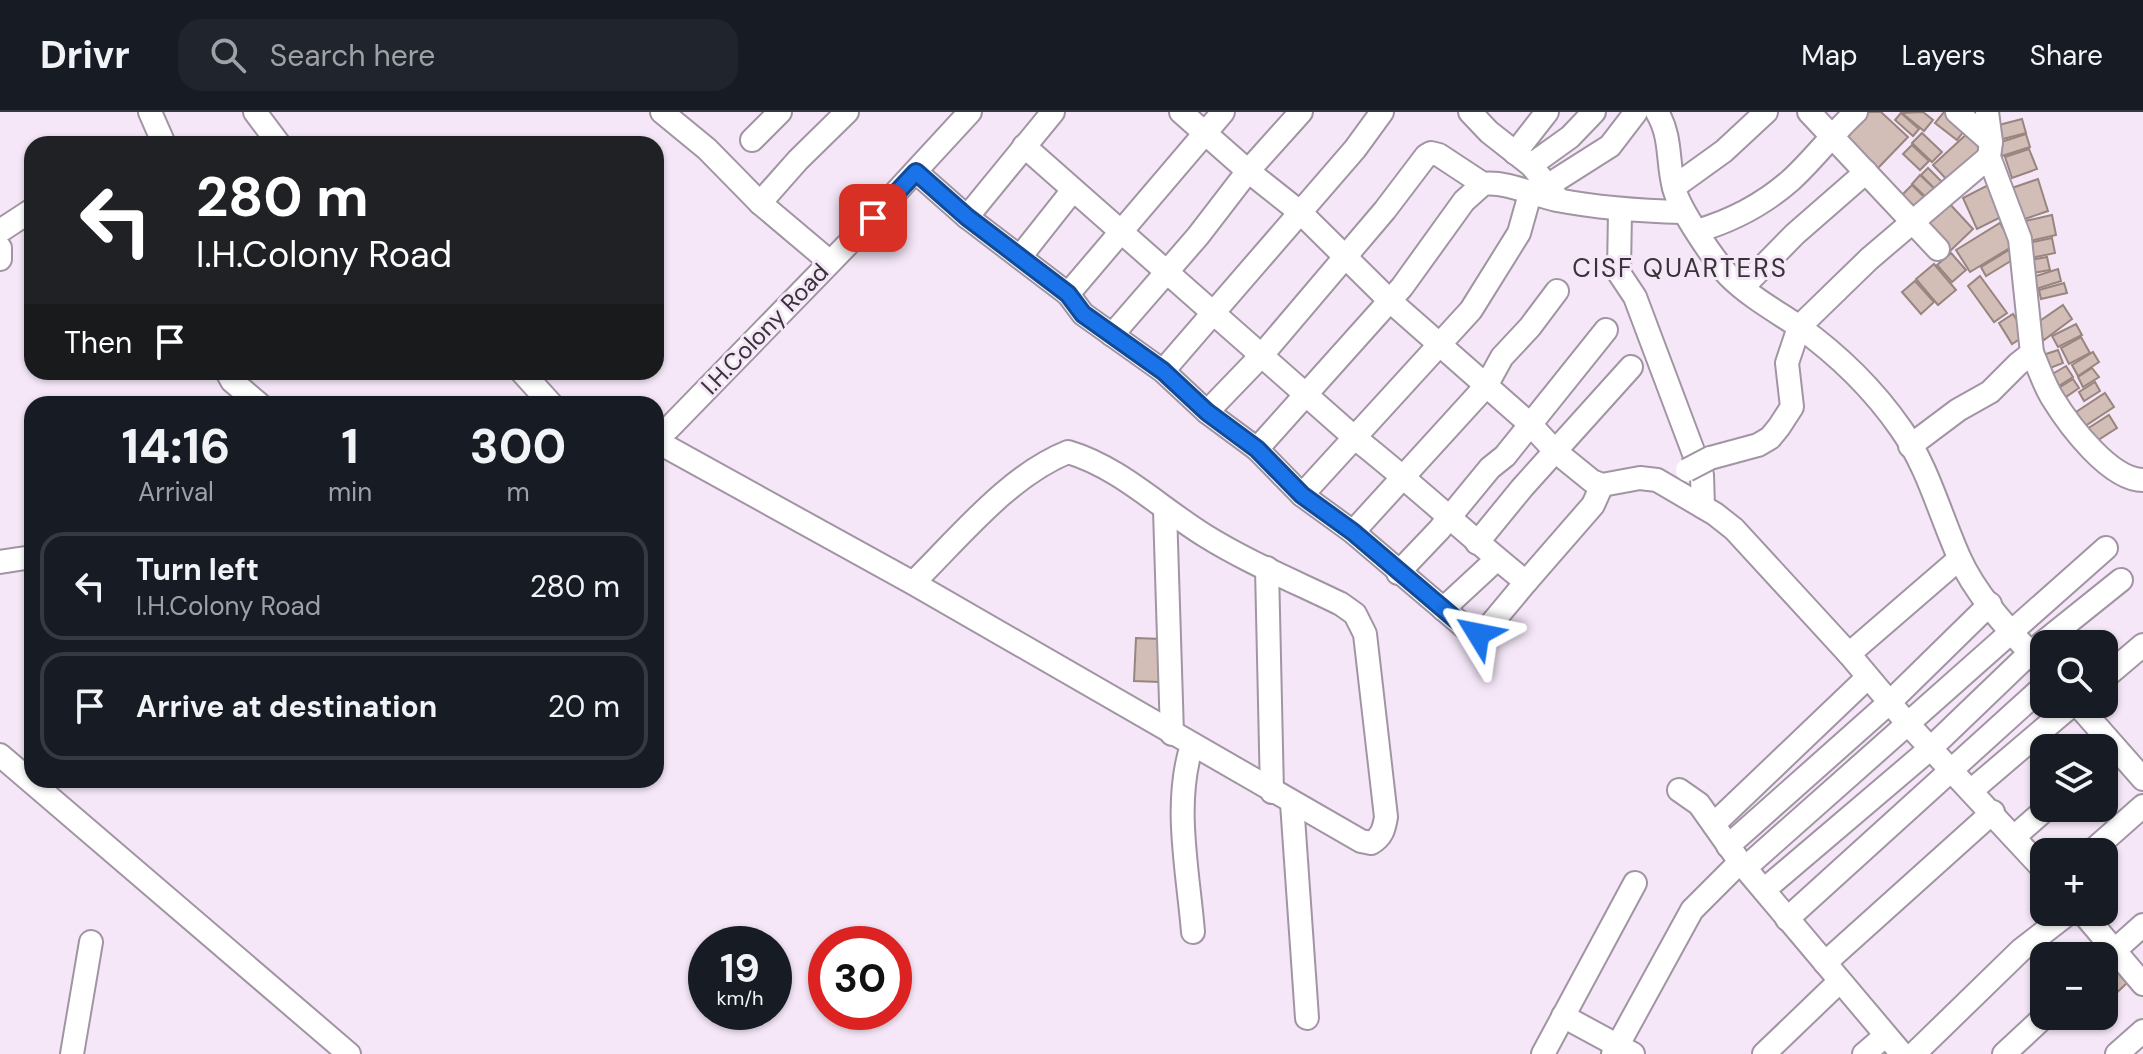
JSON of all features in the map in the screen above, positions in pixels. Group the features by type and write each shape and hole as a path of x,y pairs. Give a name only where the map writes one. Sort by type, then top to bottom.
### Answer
{"street":[{"path":"150,112 159,136"},
{"path":"255,112 273,136"},
{"path":"662,112 707,149 760,203 830,262"},
{"path":"752,140 780,112"},
{"path":"760,203 847,112"},
{"name":"I.H.Colony Road","path":"664,432 830,262 970,112"},
{"path":"967,217 1053,112"},
{"path":"1181,112 1301,213 1389,300 1592,481 1602,485 1649,478 1709,510 1734,529 2030,855"},
{"path":"1068,294 1223,112"},
{"path":"1112,335 1301,112"},
{"path":"1163,371 1301,213 1382,112"},
{"path":"1470,112 1523,159 1545,193"},
{"path":"1523,159 1547,112"},
{"path":"1523,159 1570,137 1594,112"},
{"path":"1302,495 1471,310 1545,193 1610,146 1636,112"},
{"path":"1674,187 1724,151 1766,112"},
{"path":"1809,112 1938,249"},
{"path":"1697,231 1736,216 1791,180 1856,112"},
{"path":"1957,112 1990,149"},
{"path":"1987,112 1990,149 2020,239 2032,353 2053,399 2091,448 2114,470 2131,479 2143,480"},
{"path":"1665,115 1674,187 1683,212 1728,275 1766,307 1799,327 1864,383 1903,431 1937,501 1959,559 1990,604 2030,652"},
{"path":"1024,146 1355,438 1403,475 1477,543 1526,582"},
{"path":"1670,488 1687,470 1710,458 1758,445 1770,438 1788,417 1792,398 1787,363 1799,327 1990,149"},
{"path":"1207,412 1261,356 1431,153 1483,184 1545,193 1620,211 1683,212"},
{"path":"916,172 967,217 1068,294 1083,314 1163,371 1207,412 1257,449 1302,495 1353,532 1467,629 1478,634 1486,630 1593,505 1602,485"},
{"path":"1743,287 1795,234 1866,172"},
{"path":"1257,449 1389,300 1464,201 1483,184"},
{"path":"1020,257 1073,190"},
{"path":"1620,211 1619,273 1635,297 1702,475 1709,510"},
{"path":"0,231 24,215"},
{"path":"0,248 0,259"},
{"path":"1353,532 1486,386 1502,357 1557,291"},
{"path":"1398,573 1450,518 1490,468 1505,456 1606,330"},
{"path":"1910,446 1958,410 1990,392 2032,353"},
{"path":"1477,543 1631,367"},
{"path":"231,380 250,396"},
{"path":"529,380 544,396"},
{"path":"664,443 1361,841 1371,843 1378,839 1384,829 1386,817 1365,634 1355,614 1341,604 1208,538 1108,467 1068,452 1048,460 1023,476 913,583"},
{"path":"1165,510 1172,734"},
{"path":"1738,858 1909,725 2106,548"},
{"path":"0,560 24,558"},
{"path":"1443,609 1497,559"},
{"path":"1849,654 1959,559"},
{"path":"1267,568 1272,792"},
{"path":"2068,630 2121,580"},
{"path":"1563,1016 1621,1051 1696,905 1890,702 1990,604"},
{"path":"2118,666 2143,645"},
{"path":"1764,890 2030,666"},
{"path":"1714,824 1867,678"},
{"path":"1787,919 2030,699"},
{"path":"1972,790 2058,718"},
{"path":"1192,745 1185,766 1183,809 1193,932"},
{"path":"0,755 24,776"},
{"path":"2118,759 2143,779"},
{"path":"39,788 349,1054"},
{"path":"1679,790 1699,804 1787,919 1902,1054"},
{"path":"1292,803 1307,1018"},
{"path":"2107,838 2143,806"},
{"path":"1764,1054 1832,972 1993,812"},
{"path":"2014,837 2031,822"},
{"path":"1543,1054 1635,883"},
{"path":"2118,947 2143,925"},
{"path":"1914,1054 2021,950 2052,926"},
{"path":"72,1054 91,942"},
{"path":"2118,963 2143,984"},
{"path":"2004,1054 2030,1030"},
{"path":"2117,1054 2143,1031"},
{"path":"1864,1054 1885,1036"}],"building":[{"path":"1864,112 1881,112 1908,137 1878,168 1842,135"},
{"path":"1923,112 1933,120 1924,131 1902,113"},
{"path":"1944,112 1967,127 1957,140 1935,123"},
{"path":"1901,113 1919,129 1913,136 1895,120"},
{"path":"2022,119 2026,133 1999,140 1995,126"},
{"path":"1970,131 1988,150 1951,184 1933,165"},
{"path":"1922,133 1942,152 1932,162 1912,143"},
{"path":"2026,134 2030,147 2002,156 1998,143"},
{"path":"1912,145 1929,161 1920,170 1903,154"},
{"path":"2029,149 2037,169 2012,178 2005,157"},
{"path":"1928,168 1947,187 1940,194 1921,175"},
{"path":"1920,175 1939,193 1930,201 1912,184"},
{"path":"2038,179 2048,211 2022,220 2012,188"},
{"path":"1994,182 2009,213 1977,229 1963,198"},
{"path":"1912,185 1930,203 1918,214 1900,197"},
{"path":"1947,201 1973,229 1950,251 1924,223"},
{"path":"2052,215 2056,235 2030,241 2025,221"},
{"path":"2000,223 2013,246 1970,272 1956,250"},
{"path":"2052,238 2055,253 2031,258 2028,243"},
{"path":"2009,250 2014,259 1986,276 1981,267"},
{"path":"1951,253 1966,270 1952,282 1937,265"},
{"path":"2047,257 2050,270 2033,273 2031,260"},
{"path":"1934,264 1956,290 1938,305 1916,279"},
{"path":"2058,269 2061,281 2036,289 2033,277"},
{"path":"1980,276 2007,313 1994,322 1968,286"},
{"path":"1915,281 1934,302 1921,314 1902,292"},
{"path":"2064,283 2067,293 2041,299 2039,290"},
{"path":"2063,305 2072,319 2044,340 2034,325"},
{"path":"2013,314 2026,335 2012,344 1999,323"},
{"path":"2076,324 2082,335 2058,347 2052,336"},
{"path":"2081,337 2090,353 2069,364 2061,348"},
{"path":"2058,350 2063,363 2045,370 2040,356"},
{"path":"2093,352 2099,362 2078,376 2072,365"},
{"path":"2066,366 2073,377 2051,391 2044,379"},
{"path":"2092,368 2099,377 2083,387 2078,377"},
{"path":"2073,379 2079,388 2063,399 2057,389"},
{"path":"2095,382 2100,391 2084,401 2079,392"},
{"path":"2105,393 2114,407 2085,426 2076,412"},
{"path":"2109,415 2117,428 2095,442 2087,429"},
{"path":"1136,638 1161,639 1159,682 1134,681"},
{"path":"2118,971 2128,982 2118,992"}],"district":[{"name":"CISF QUARTERS","path":"1680,268"}],"route":[{"path":"873,218 916,172 967,217 1068,294 1083,314 1163,371 1207,412 1257,449 1302,495 1353,532 1467,629 1478,634"}]}
